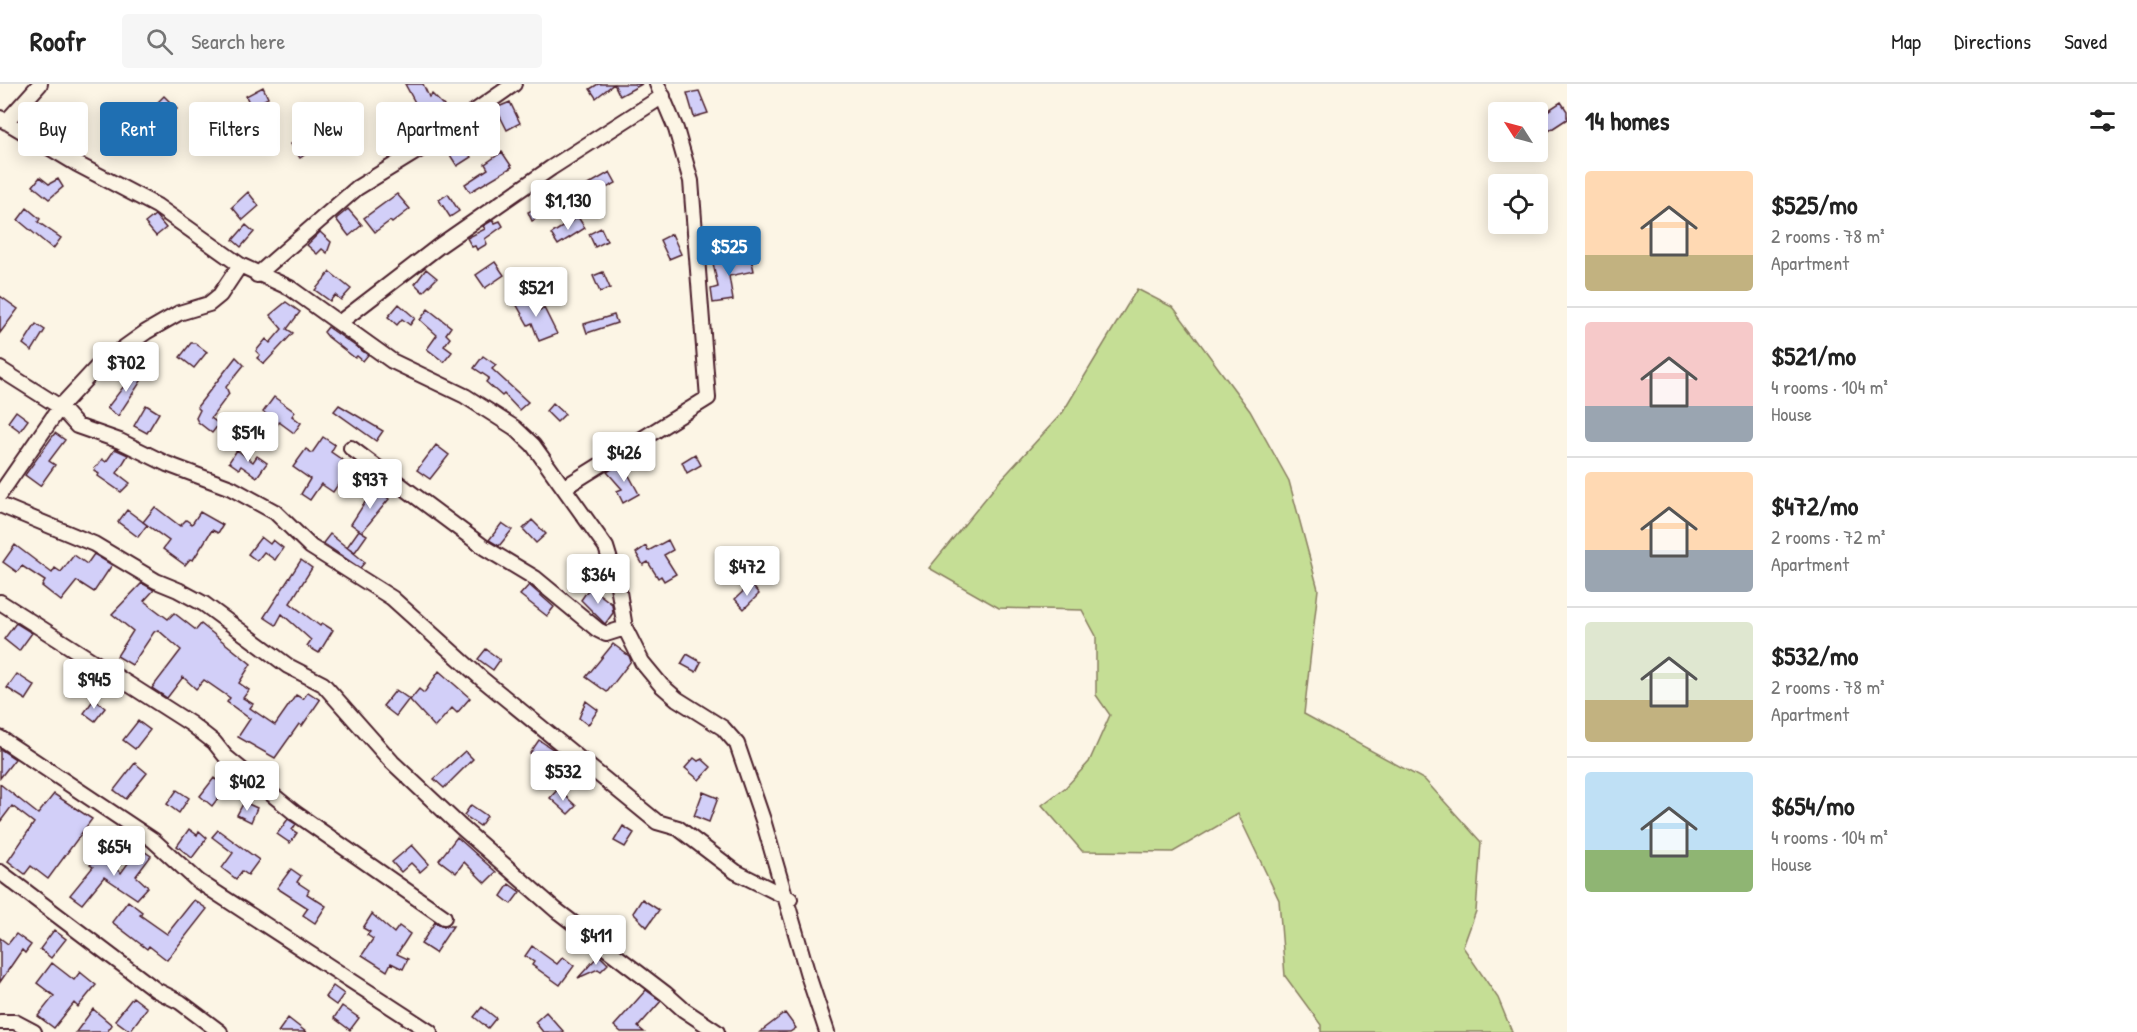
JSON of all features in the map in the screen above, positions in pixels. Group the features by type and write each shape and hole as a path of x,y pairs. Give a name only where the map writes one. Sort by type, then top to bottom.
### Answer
{"street":[{"path":"40,84 3,120 68,159 157,206 240,265 290,288 392,361 465,396 514,428 533,445 606,547 618,586 625,628 642,662 661,685 677,699 732,735 790,899 827,1032"},
{"path":"258,275 357,188 422,148 514,84"},
{"path":"339,323 439,246 660,90 691,181 708,398 565,487"},
{"path":"0,494 60,407 97,367 146,332 179,313 209,304 220,295 240,265"},
{"path":"0,369 60,407 77,426 120,441 167,464 231,488 275,512 311,547 392,598 482,679 657,822 678,828 736,872 790,899"},
{"path":"351,448 475,541 535,578 598,630 606,634 625,628"},
{"path":"0,505 94,544 156,580 204,604 288,666 323,684 392,762 461,827 556,909 684,1010 717,1032"},
{"path":"0,602 191,724 214,742 226,758 295,813 444,917"},
{"path":"0,738 153,840 198,881 430,1032"},
{"path":"0,872 156,990 180,1002 220,1032"},
{"path":"0,1022 15,1022 34,1032"}],"green space":[{"path":"1137,289 1174,308 1250,411 1289,481 1318,589 1304,714 1425,780 1481,842 1476,911 1463,947 1498,998 1512,1032 1321,1032 1321,1025 1285,976 1279,900 1238,814 1173,852 1082,851 1042,805 1066,787 1089,762 1110,715 1096,695 1096,636 1082,610 999,608 929,568 999,482 1063,412"}],"building":[{"path":"405,84 423,84 429,97 432,94 440,102 415,102"},
{"path":"598,84 614,84 596,98 590,89"},
{"path":"614,84 642,84 620,96"},
{"path":"263,87 268,98 260,102 249,102 246,96"},
{"path":"699,91 708,113 694,117 687,93"},
{"path":"164,96 170,102 158,102"},
{"path":"510,102 520,123 507,130 500,116 500,106"},
{"path":"1561,102 1567,111 1567,119 1548,131 1548,110"},
{"path":"502,152 512,167 470,192 465,184 488,169 485,164 500,156"},
{"path":"451,156 470,156 471,157 457,166"},
{"path":"610,172 616,183 589,197 584,187"},
{"path":"40,177 49,184 58,179 63,187 49,199 33,186"},
{"path":"248,192 259,206 243,220 232,207"},
{"path":"397,194 410,209 392,223 390,221 375,232 364,218"},
{"path":"448,194 459,211 450,217 439,200"},
{"path":"556,199 559,207 532,221 528,212"},
{"path":"27,208 40,219 38,222 61,238 53,249 18,220"},
{"path":"348,209 362,225 349,236 336,219"},
{"path":"155,215 166,228 156,236 145,223"},
{"path":"578,217 585,228 558,245 551,234"},
{"path":"493,220 495,223 500,221 503,226 485,239 487,244 477,250 475,246 472,247 467,238 485,229 483,226"},
{"path":"246,225 254,232 241,247 233,240"},
{"path":"601,228 607,241 595,247 589,234"},
{"path":"320,232 331,242 327,253 322,249 317,254 307,245"},
{"path":"672,234 681,254 669,259 660,240"},
{"path":"751,257 754,271 729,276 733,300 713,303 711,289 718,287 713,263"},
{"path":"495,262 504,275 485,288 476,275"},
{"path":"426,269 437,278 423,292 415,284"},
{"path":"330,272 351,289 341,300 335,295 330,301 315,290"},
{"path":"603,272 610,288 600,292 593,276"},
{"path":"527,293 534,307 537,305 540,310 544,308 557,334 539,341 532,323 528,325 514,300"},
{"path":"0,296 18,309 0,333"},
{"path":"286,302 300,312 287,329 293,333 264,364 257,358 260,355 256,351 266,339 270,343 282,329 270,315"},
{"path":"399,304 415,318 410,325 402,319 397,325 388,317"},
{"path":"428,309 451,327 446,334 450,338 444,346 452,352 444,362 427,349 437,335 420,320"},
{"path":"614,315 617,323 587,333 584,324"},
{"path":"36,324 45,330 32,351 23,344"},
{"path":"328,327 368,355 363,361 357,356 355,358 328,337 324,332"},
{"path":"191,343 195,343 207,352 194,368 180,357"},
{"path":"483,356 496,365 492,369 528,402 519,410 504,394 502,396 486,382 489,378 474,368"},
{"path":"236,357 244,365 226,387 229,394 211,418 219,424 212,433 198,422 196,418 200,410 197,407"},
{"path":"137,369 145,375 118,416 107,408"},
{"path":"274,397 295,412 292,416 301,423 294,433 279,422 266,441 254,433 266,414 263,412"},
{"path":"553,403 565,414 557,422 546,411"},
{"path":"146,405 159,413 147,433 134,426"},
{"path":"339,405 383,431 376,441 334,411"},
{"path":"16,411 28,420 20,431 8,422"},
{"path":"55,433 65,440 49,461 55,465 40,486 25,475"},
{"path":"323,437 335,445 331,452 351,466 333,492 321,484 310,500 301,494 310,479 293,467 306,449 312,453"},
{"path":"436,445 449,455 430,479 417,470"},
{"path":"115,449 128,455 117,473 130,483 121,492 98,476 99,474 94,470 102,459 106,462"},
{"path":"237,450 253,462 257,456 267,463 257,477 241,466 239,469 229,462"},
{"path":"695,454 701,465 687,473 682,462"},
{"path":"620,464 639,494 623,503 617,491 622,489 607,472"},
{"path":"365,470 377,479 371,488 358,479"},
{"path":"375,487 389,499 362,532 351,524"},
{"path":"155,507 180,526 186,520 192,524 200,512 223,525 218,533 212,530 193,560 190,559 185,565 163,549 169,541 143,522"},
{"path":"127,510 147,525 138,537 118,522"},
{"path":"532,520 546,534 536,543 523,529"},
{"path":"502,523 512,530 499,546 489,540"},
{"path":"359,530 367,535 355,552 347,547"},
{"path":"330,534 365,562 360,568 323,543"},
{"path":"261,537 270,544 273,540 283,548 275,560 264,552 257,561 248,554"},
{"path":"668,540 673,550 664,555 676,574 664,581 661,576 658,578 648,562 643,565 636,553 646,546 648,551"},
{"path":"15,545 52,573 55,568 61,572 74,555 87,564 94,554 112,565 94,592 77,581 61,601 42,586 45,581 22,566 17,572 3,562"},
{"path":"301,560 312,568 290,603 320,626 322,623 333,630 319,653 307,646 311,640 282,614 276,625 264,617"},
{"path":"142,583 154,590 144,601 168,619 174,613 196,630 201,624 251,664 239,683 249,690 243,698 253,704 250,708 275,725 296,695 303,699 308,692 320,700 302,726 299,724 275,758 238,737 250,719 227,702 230,698 204,680 196,689 183,677 167,698 152,688 181,650 158,630 154,632 132,665 117,656 133,631 112,614"},
{"path":"751,584 759,594 744,609 735,599"},
{"path":"529,585 554,607 547,616 520,595"},
{"path":"590,587 612,604 613,613 605,624 581,600"},
{"path":"16,623 32,633 19,651 4,639"},
{"path":"613,644 629,656 631,661 607,692 586,677"},
{"path":"486,649 500,660 493,670 478,659"},
{"path":"687,654 701,662 696,672 681,664"},
{"path":"439,671 470,698 457,713 452,708 435,727 410,700 419,689 424,693"},
{"path":"17,674 35,686 26,700 7,688"},
{"path":"396,690 409,699 396,716 383,706"},
{"path":"94,699 105,708 95,721 84,713"},
{"path":"586,701 598,710 588,725 579,718"},
{"path":"138,721 150,730 135,749 123,740"},
{"path":"539,740 554,750 541,769 532,762 535,756 530,753"},
{"path":"0,749 15,759 0,778"},
{"path":"465,751 473,759 444,788 434,779"},
{"path":"694,758 698,761 702,759 711,767 699,780 685,768"},
{"path":"135,763 147,773 126,799 114,790"},
{"path":"214,778 226,788 212,806 200,796"},
{"path":"0,784 38,814 54,794 92,819 48,879 31,866 25,874 8,861 34,823 12,806 0,822"},
{"path":"558,789 576,806 568,814 550,798"},
{"path":"177,790 189,798 179,813 167,804"},
{"path":"703,792 718,798 709,822 694,816"},
{"path":"244,802 257,808 251,822 237,815"},
{"path":"471,805 487,816 480,826 464,815"},
{"path":"288,819 296,824 292,830 297,833 290,843 277,834"},
{"path":"623,826 634,833 625,847 614,841"},
{"path":"189,829 197,835 199,831 207,838 192,858 177,846"},
{"path":"218,830 259,860 248,875 242,871 236,879 222,868 233,853 212,837"},
{"path":"457,837 496,872 485,883 464,862 456,873 439,860"},
{"path":"412,845 429,864 420,872 411,863 401,872 392,862"},
{"path":"139,848 151,856 136,876 148,887 137,899 104,877 82,904 70,895 93,867 90,865 98,855 121,873"},
{"path":"291,869 301,876 297,882 309,890 307,894 326,906 315,923 303,915 308,908 277,888"},
{"path":"509,884 520,892 511,904 501,896"},
{"path":"642,899 659,910 647,927 633,913"},
{"path":"194,900 207,909 167,960 149,946 147,949 112,922 128,901 142,912 140,915 167,934"},
{"path":"372,914 394,933 399,926 410,934 397,954 408,959 403,969 391,963 387,971 362,955 373,939 367,935 370,932 363,928"},
{"path":"435,922 443,926 453,926 435,953 421,944"},
{"path":"54,930 66,939 51,958 40,949"},
{"path":"16,934 31,945 25,953 22,950 0,982 0,938 8,944"},
{"path":"532,946 557,964 563,957 574,966 560,985 532,965 534,962 525,956"},
{"path":"599,955 608,964 601,971 598,969 578,978"},
{"path":"52,963 74,980 80,972 96,985 78,1007 74,1003 54,1028 38,1016 54,996 37,983"},
{"path":"333,986 344,994 336,1005 325,997"},
{"path":"646,990 661,1001 638,1027 644,1032 621,1032 614,1026"},
{"path":"133,997 147,1008 130,1031 115,1020"},
{"path":"342,1006 359,1018 350,1030 334,1018"},
{"path":"482,1007 496,1018 488,1028 474,1017"},
{"path":"93,1009 112,1025 107,1032 76,1032"},
{"path":"546,1012 564,1032 543,1032 535,1022"},
{"path":"785,1013 796,1028 790,1032 760,1032"},
{"path":"288,1018 306,1032 278,1032"}]}
